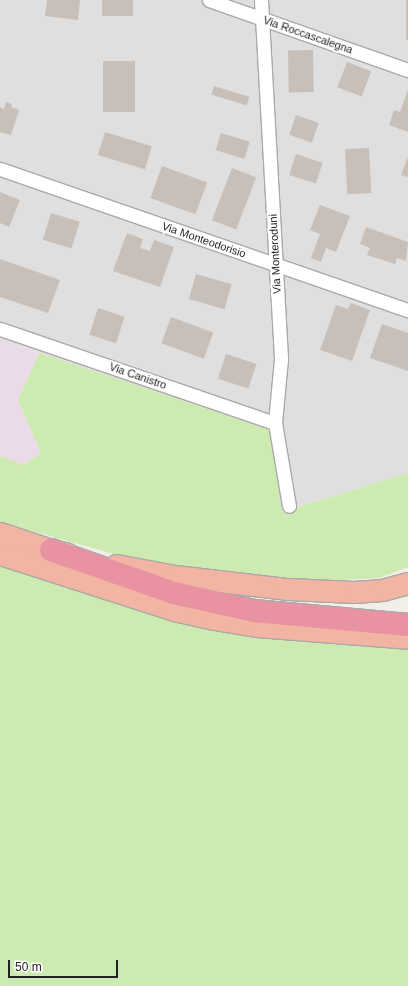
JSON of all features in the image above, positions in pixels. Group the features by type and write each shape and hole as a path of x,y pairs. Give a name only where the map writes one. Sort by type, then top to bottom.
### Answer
{"highway":[{"path":"0,532 174,593 254,611 408,625"},
{"path":"51,550 122,567 175,576 288,589 354,592 382,590 408,583"},
{"path":"0,554 174,610 214,619 257,626 408,638"}],"street":[{"name":"Via Roccascalegna","path":"209,0 262,20 408,70"},
{"name":"Via Monteroduni","path":"261,0 281,359 275,423 289,506"},
{"name":"Via Monteodorisio","path":"0,169 408,310"},
{"name":"Via Canistro","path":"0,329 275,423"}],"shaded area":[{"path":"0,0 408,0 408,473 281,512 70,364 0,339"},
{"path":"0,339 39,353 18,400 41,453 23,465 0,456"}],"green space":[{"path":"39,353 270,430 282,512 408,473 408,567 379,578 324,581 242,579 149,564 0,522 0,456 23,465 41,453 18,400"},
{"path":"0,561 408,648 408,986 0,986"}],"building":[{"path":"47,0 80,0 78,20 45,16"},
{"path":"102,0 133,0 133,16 102,16"},
{"path":"406,0 408,0 408,40 406,40"},
{"path":"288,50 313,50 314,92 289,92"},
{"path":"103,61 135,61 135,112 103,112"},
{"path":"347,62 371,71 362,97 337,87"},
{"path":"214,86 249,97 247,105 211,95"},
{"path":"408,90 408,132 389,125 394,110 400,112"},
{"path":"6,102 12,104 11,107 19,110 11,135 0,132 0,107 4,109"},
{"path":"296,115 319,123 312,143 289,135"},
{"path":"105,132 152,146 145,169 98,155"},
{"path":"221,133 250,142 244,159 216,150"},
{"path":"369,148 371,193 347,194 345,149"},
{"path":"296,154 323,163 316,184 289,175"},
{"path":"408,157 408,177 401,175"},
{"path":"162,166 207,182 195,214 150,198"},
{"path":"232,168 256,177 236,230 212,220"},
{"path":"0,192 20,200 9,227 0,223"},
{"path":"320,205 350,216 336,252 326,248 321,262 311,258 320,234 310,230"},
{"path":"51,213 80,222 72,249 43,240"},
{"path":"366,227 408,242 406,261 397,258 395,264 367,255 370,248 360,244"},
{"path":"127,233 143,239 140,248 150,251 154,240 174,247 160,287 113,271"},
{"path":"0,259 60,280 48,313 0,297"},
{"path":"196,274 232,284 224,309 189,299"},
{"path":"351,303 370,310 352,361 320,350 336,305 348,309"},
{"path":"98,308 125,317 116,343 89,335"},
{"path":"171,317 213,332 204,359 161,343"},
{"path":"382,324 408,333 408,371 370,358"},
{"path":"226,354 256,364 248,389 218,379"}]}
